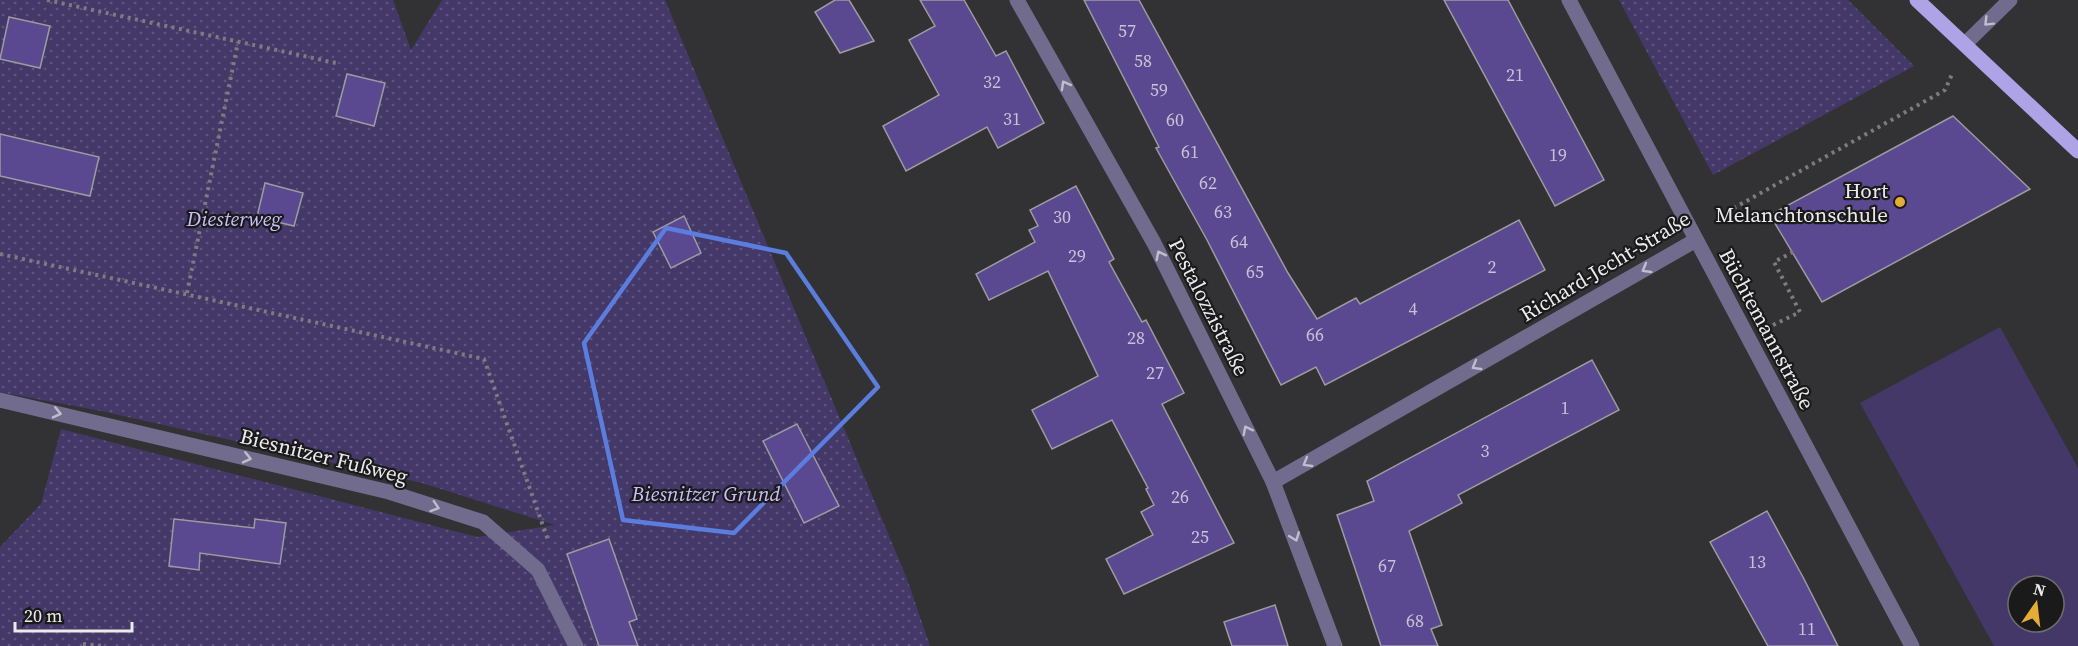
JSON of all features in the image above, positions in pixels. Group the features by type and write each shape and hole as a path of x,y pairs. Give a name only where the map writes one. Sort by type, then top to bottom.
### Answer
{"main road":[{"path":"1917,0 2078,151"}],"street":[{"name":"Pestalozzistraße","path":"1017,0 1154,243 1273,482 1335,646"},
{"name":"Büchtemannstraße","path":"1569,0 1912,646"},
{"path":"1965,44 2010,0"},
{"name":"Richard-Jecht-Straße","path":"1273,482 1696,240"},
{"name":"Biesnitzer Fußweg","path":"0,400 389,492 483,522 538,570 576,646"}],"path":[{"path":"47,0 336,63"},
{"path":"186,293 238,42"},
{"name":"Richard-Jecht-Straße","path":"1696,240 1725,213 1945,90 1965,44"},
{"path":"1748,338 1800,312 1774,262 1793,252"},
{"path":"0,254 484,359 551,549"},
{"path":"83,644 104,646"}],"highlighted area":[{"path":"666,228 786,253 878,387 734,533 623,520 584,343"}],"green space":[{"path":"0,0 393,0 411,50 442,0 665,0 907,579 930,646 0,646 0,547 41,504 61,429 477,537 555,525 422,483 101,411 0,392"},
{"path":"1619,0 1848,0 1914,66 1713,175"},
{"path":"2000,327 2078,468 2078,646 1994,646 1860,403"}],"building":[{"path":"835,0 849,0 874,41 840,53 815,12"},
{"path":"920,0 964,0 996,56 1006,51 1044,123 998,148 987,127 906,171 883,126 939,95 909,40 935,26"},
{"path":"1084,0 1139,0 1288,273 1317,319 1356,298 1360,304 1519,220 1545,270 1325,385 1316,367 1281,385 1207,240 1156,148 1159,147"},
{"path":"1444,0 1508,0 1604,180 1555,206"},
{"path":"9,17 50,26 40,68 0,59"},
{"path":"347,74 385,83 374,126 336,116"},
{"name":"Hort Melanchtonschule","path":"1953,116 2030,189 1822,302 1770,215"},
{"path":"0,134 99,157 90,196 0,176"},
{"path":"265,183 303,193 294,226 257,217"},
{"path":"1076,186 1114,259 1109,262 1142,322 1146,320 1184,393 1162,404 1234,543 1124,594 1106,559 1153,535 1141,512 1154,505 1146,489 1148,488 1112,420 1052,449 1032,410 1098,376 1048,271 989,300 976,274 1035,242 1029,230 1038,226 1030,210"},
{"path":"684,216 701,253 671,268 653,232"},
{"path":"1592,360 1619,410 1458,495 1462,503 1409,531 1442,625 1431,629 1438,646 1381,646 1337,515 1374,501 1367,481"},
{"path":"797,424 839,506 804,523 763,441"},
{"path":"1767,511 1838,646 1768,646 1710,542"},
{"path":"174,519 254,528 255,519 286,523 280,564 200,553 199,570 169,566"},
{"path":"609,539 637,619 629,622 638,646 599,646 567,554"},
{"path":"1275,605 1288,646 1232,646 1224,622"}],"place":[{"name":"Hort Melanchtonschule","path":"1900,202"}],"park label":[{"name":"Diesterweg","path":"234,218"},
{"name":"Biesnitzer Grund","path":"706,493"}]}
